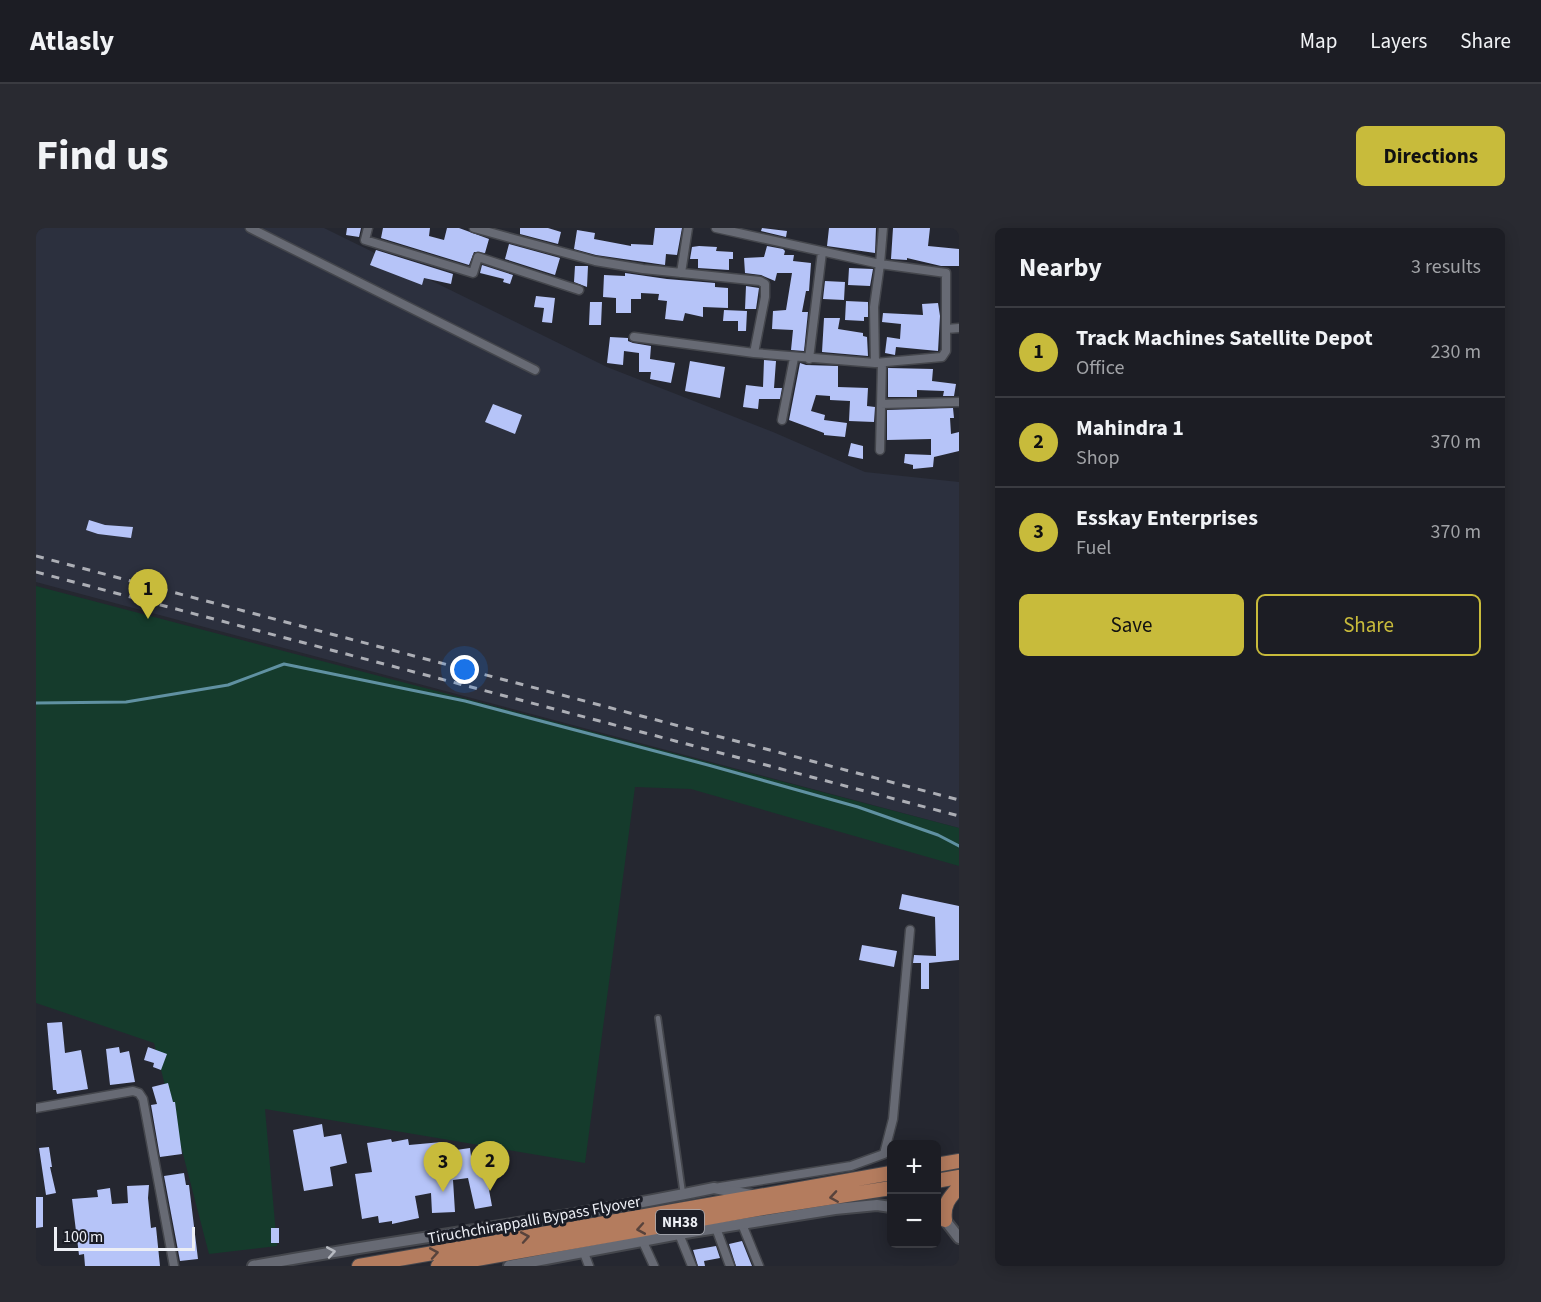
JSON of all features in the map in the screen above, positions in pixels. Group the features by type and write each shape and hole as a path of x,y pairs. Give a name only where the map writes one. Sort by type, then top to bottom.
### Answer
{"highway":[{"path":"941,1164 959,1161"},
{"name":"Tiruchchirappalli Bypass Flyover","path":"360,1266 887,1174"},
{"path":"941,1179 959,1177"},
{"path":"941,1218 949,1198 959,1187"},
{"name":"Tiruchchirappalli Bypass Flyover","path":"438,1266 751,1210 887,1189"}],"street":[{"path":"250,228 535,370"},
{"path":"368,228 365,240 473,273 478,257 579,290"},
{"path":"474,228 493,230 595,261 760,281 765,284 765,297 754,353"},
{"path":"681,273 688,228"},
{"path":"634,338 794,358 878,363 942,357 946,351 946,273 880,264 716,228"},
{"path":"880,450 881,404 874,307 883,228"},
{"path":"809,359 822,252"},
{"path":"946,329 959,328"},
{"path":"782,420 794,358"},
{"path":"881,404 958,402"},
{"path":"253,1266 367,1245 481,1230 851,1166 884,1154 894,1119 910,930"},
{"path":"36,1108 134,1091 139,1093 143,1099 174,1266"},
{"path":"714,1188 757,1196"},
{"path":"509,1266 545,1263 679,1234 835,1209 877,1205 887,1206"},
{"path":"941,1218 959,1238"},
{"path":"742,1224 759,1266"},
{"path":"716,1228 730,1266"},
{"path":"679,1234 692,1266"},
{"path":"643,1242 654,1266"},
{"path":"584,1253 589,1266"}],"lane":[{"path":"658,1018 683,1195"}],"shaded area":[{"path":"36,228 324,228 607,367 773,432 865,472 959,482 959,828 36,582"}],"green space":[{"path":"36,586 959,828 959,866 691,789 635,787 585,1163 265,1109 277,1246 209,1254 154,1043 36,1003"}],"building":[{"path":"347,228 361,228 359,237 346,235"},
{"path":"383,228 430,228 429,236 444,240 447,228 459,228 489,239 485,253 474,252 469,265 381,238"},
{"path":"520,228 548,228 561,232 558,244 520,234"},
{"path":"655,228 682,228 677,255 666,254 665,265 596,255 574,249 577,230 595,233 594,239 631,246 631,244 653,245"},
{"path":"762,228 787,231 786,237 761,231"},
{"path":"829,228 876,228 875,253 827,246"},
{"path":"893,228 930,228 928,246 959,249 959,266 941,266 907,258 907,260 891,259"},
{"path":"509,244 560,258 555,275 505,259"},
{"path":"767,246 783,249 784,255 794,255 793,261 811,263 809,291 806,291 802,312 808,312 804,351 791,350 793,330 772,329 773,311 786,310 792,273 777,273 775,281 761,275 745,273 744,258 764,257"},
{"path":"692,247 717,247 716,251 733,252 733,259 729,259 729,270 698,268 698,259 690,259"},
{"path":"376,250 453,274 451,284 424,278 422,285 370,265"},
{"path":"482,265 513,275 510,284 503,282 504,279 480,273"},
{"path":"575,266 588,266 587,287 574,282"},
{"path":"849,268 873,269 870,286 848,285"},
{"path":"625,273 715,283 715,287 728,288 728,308 703,307 703,317 685,313 683,321 665,319 667,301 658,300 659,294 641,293 641,299 631,299 631,313 616,313 616,298 603,297 604,275 625,276"},
{"path":"825,281 845,282 844,300 823,299"},
{"path":"746,286 759,288 756,309 745,309"},
{"path":"536,296 555,298 552,323 542,322 544,308 534,307"},
{"path":"846,301 868,302 868,317 864,317 864,321 845,320"},
{"path":"590,302 602,302 601,325 589,325"},
{"path":"938,303 940,316 938,351 896,347 895,355 885,353 887,337 900,339 901,324 882,322 883,313 923,315 922,304"},
{"path":"724,310 747,311 746,331 738,331 738,321 723,321"},
{"path":"824,318 840,318 838,329 863,333 863,336 867,337 868,356 822,352"},
{"path":"610,337 628,338 628,341 633,343 651,346 650,359 675,363 671,383 650,379 651,372 639,372 639,353 624,351 623,365 607,363"},
{"path":"764,360 776,361 774,388 782,388 780,399 759,399 758,409 743,407 746,385 763,387"},
{"path":"690,361 725,367 720,398 685,391"},
{"path":"800,363 838,366 838,387 868,388 867,406 875,407 874,422 849,421 850,401 830,400 830,396 816,395 811,411 825,415 824,420 847,423 845,437 824,435 824,433 789,420"},
{"path":"888,368 933,369 932,381 956,384 954,396 943,396 944,391 917,390 917,397 888,397"},
{"path":"493,404 522,415 515,434 485,422"},
{"path":"953,408 954,418 950,418 951,434 959,432 959,451 934,457 933,467 913,469 913,465 904,463 905,454 931,455 931,439 887,440 887,410"},
{"path":"851,443 863,446 863,459 848,456"},
{"path":"89,520 105,525 133,527 131,538 98,534 86,530"},
{"path":"902,894 959,906 959,960 929,963 929,989 921,989 921,963 913,963 914,955 936,956 935,917 899,909"},
{"path":"862,945 897,951 894,967 859,960"},
{"path":"62,1022 65,1053 81,1050 88,1089 57,1094 56,1090 53,1090 47,1023"},
{"path":"119,1047 120,1053 129,1051 135,1082 110,1085 106,1049"},
{"path":"148,1047 167,1054 161,1070 153,1067 154,1063 144,1060"},
{"path":"168,1083 173,1102 175,1102 182,1154 160,1157 151,1105 157,1104 152,1087"},
{"path":"322,1124 324,1137 341,1134 347,1163 330,1167 333,1186 304,1191 293,1130"},
{"path":"391,1139 392,1142 408,1139 409,1145 442,1142 442,1152 470,1148 472,1164 484,1163 492,1206 475,1209 468,1178 453,1180 455,1212 432,1213 431,1193 415,1196 419,1218 392,1224 392,1221 379,1223 378,1216 362,1219 355,1174 372,1172 367,1143"},
{"path":"49,1147 52,1167 50,1167 56,1193 46,1195 39,1148"},
{"path":"184,1173 186,1185 189,1185 198,1259 180,1261 164,1176"},
{"path":"149,1185 151,1228 156,1227 160,1266 85,1266 84,1254 79,1255 72,1199 98,1197 97,1190 110,1188 112,1204 128,1203 127,1186"},
{"path":"36,1197 43,1197 43,1227 36,1228"},
{"path":"271,1228 279,1228 279,1243 271,1243"},
{"path":"742,1241 752,1266 736,1266 729,1244"},
{"path":"716,1246 720,1258 704,1261 705,1266 698,1266 693,1250"}],"waterway":[{"path":"36,703 126,702 228,685 284,664 465,701 708,765 858,807 938,835 959,846"}],"railway":[{"path":"36,556 959,800"},
{"path":"36,572 959,816"}],"place":[{"name":"Track Machines Satellite Depot","path":"148,619"},
{"name":"Mahindra 1","path":"490,1191"},
{"name":"Esskay Enterprises","path":"443,1192"}]}
